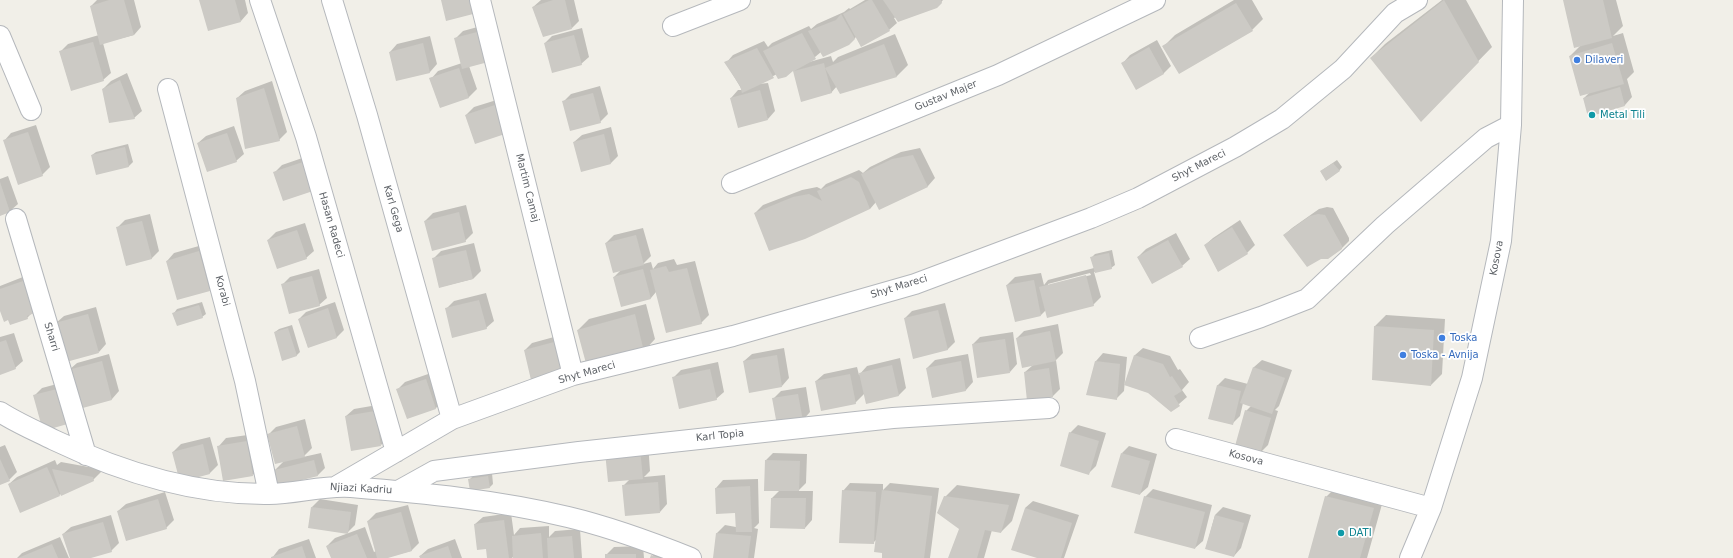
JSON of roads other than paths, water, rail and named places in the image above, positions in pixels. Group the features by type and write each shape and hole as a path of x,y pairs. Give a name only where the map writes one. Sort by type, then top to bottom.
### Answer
{"street":[{"name":"Hasan Radeci","path":"260,0 306,137 396,452"},
{"name":"Karl Gega","path":"332,0 369,123 452,419"},
{"name":"Martim Camaj","path":"480,0 573,375"},
{"path":"673,26 740,0"},
{"name":"Gustav Majer","path":"732,183 998,75 1156,0"},
{"name":"Shyt Mareci","path":"337,486 452,419 573,375 733,336 915,284 1091,218 1138,198 1235,147 1282,119 1344,69 1395,13 1417,0"},
{"name":"Kosova","path":"1410,558 1431,508 1472,378 1501,241 1512,125 1513,0"},
{"path":"0,36 31,110"},
{"name":"Korabi","path":"168,89 245,381 269,494"},
{"path":"1200,338 1261,317 1307,298 1385,225 1480,143 1486,138 1512,125"},
{"name":"Sharri","path":"16,219 86,455"},
{"name":"Karl Topia","path":"398,491 434,471 579,452 893,418 1049,408"},
{"name":"Njiazi Kadriu","path":"4,419 86,455 141,476 176,484 211,491 269,494 337,486 468,498 569,517 647,541 691,558"},
{"name":"Kosova","path":"1176,439 1431,508"}],"place":[{"name":"Dilaveri","path":"1577,60"},
{"name":"Metal Tili","path":"1592,115"},
{"name":"Toska","path":"1442,338"},
{"name":"Toska - Avnija","path":"1403,355"},
{"name":"DATI","path":"1341,533"}]}
